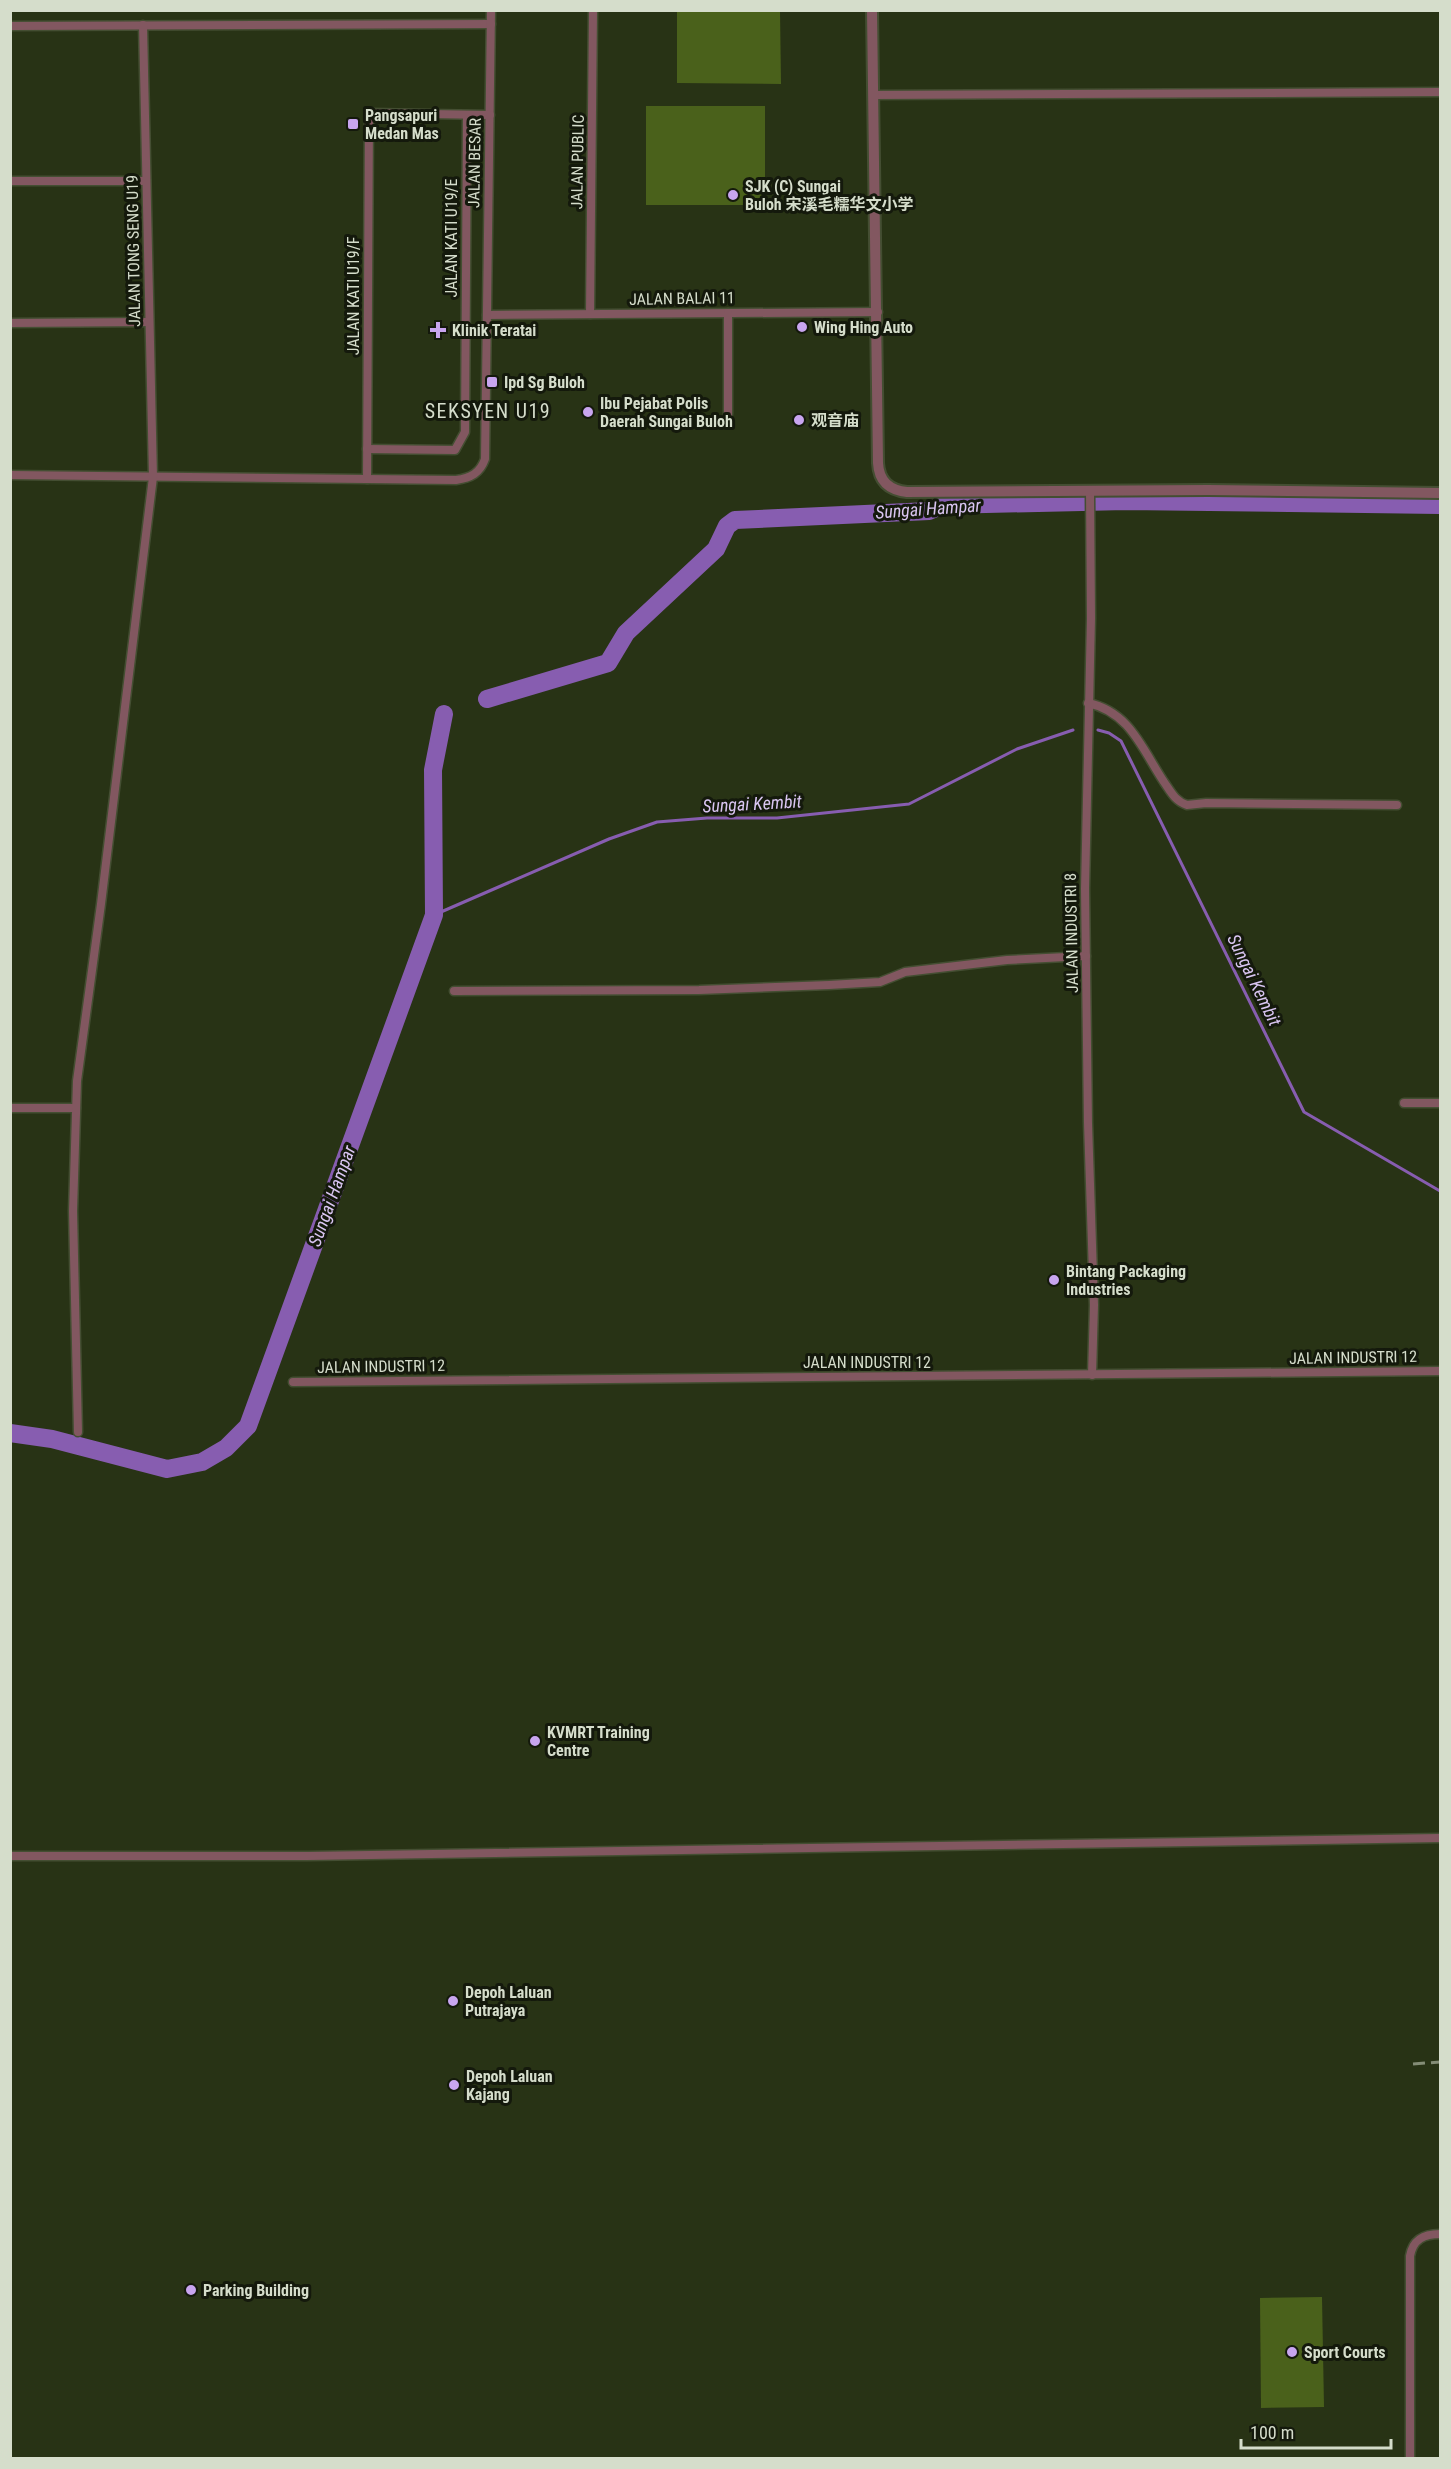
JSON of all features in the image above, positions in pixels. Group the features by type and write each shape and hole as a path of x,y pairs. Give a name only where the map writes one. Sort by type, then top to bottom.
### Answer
{"street":[{"name":"JALAN BESAR","path":"367,479 466,479 477,473 485,459 491,10"},
{"name":"JALAN PUBLIC","path":"590,314 593,10"},
{"path":"872,10 878,312 878,463 880,475 886,484 895,490 907,492 1440,493"},
{"path":"10,26 491,24"},
{"name":"JALAN TONG SENG U19","path":"78,1432 73,1210 77,1081 153,477 143,25"},
{"path":"873,95 1440,92"},
{"name":"JALAN KATI U19/F","path":"367,479 369,113 467,115"},
{"path":"467,115 490,115"},
{"name":"JALAN KATI U19/E","path":"367,448 456,450 465,432 467,115"},
{"path":"10,181 146,181"},
{"name":"JALAN BALAI 11","path":"487,315 878,312"},
{"path":"728,313 728,414"},
{"path":"10,323 149,322"},
{"path":"10,476 367,479"},
{"name":"JALAN INDUSTRI 8","path":"1090,493 1086,956 1088,1123 1094,1305 1092,1375"},
{"path":"1088,703 1108,709 1125,721 1173,796 1187,805 1206,803 1397,805"},
{"path":"454,991 699,990 829,985 880,982 905,972 1007,960 1086,956"},
{"path":"1404,1103 1440,1103"},
{"path":"10,1108 76,1108"},
{"name":"JALAN INDUSTRI 12","path":"293,1382 1440,1371"},
{"path":"10,1856 308,1856 1440,1838"},
{"path":"1410,2458 1411,2247 1416,2241 1429,2234 1440,2234"}],"green space":[{"path":"677,11 780,11 781,84 677,83"},
{"path":"646,106 765,106 765,205 646,205"},
{"name":"Sport Courts","path":"1322,2297 1324,2407 1261,2408 1260,2298"}],"waterway":[{"name":"Sungai Hampar","path":"487,699 608,663 626,633 716,549 727,526 735,520 929,511 943,505 1126,501 1440,505"},
{"name":"Sungai Hampar","path":"10,1433 52,1439 167,1469 202,1462 226,1448 248,1426 434,915 433,770 444,714"},
{"name":"Sungai Kembit","path":"434,915 609,839 657,822 707,818 777,818 909,804 1017,749 1073,730"},
{"name":"Sungai Kembit","path":"1098,730 1109,733 1121,741 1304,1112 1440,1191"}],"railway":[{"path":"1413,2064 1440,2062"}],"place":[{"name":"Pangsapuri Medan Mas","path":"353,124"},
{"name":"SJK (C) Sungai Buloh 宋溪毛糯华文小学","path":"733,195"},
{"name":"Wing Hing Auto","path":"802,327"},
{"name":"Klinik Teratai","path":"438,330"},
{"name":"Ipd Sg Buloh","path":"492,382"},
{"name":"Ibu Pejabat Polis Daerah Sungai Buloh","path":"588,412"},
{"name":"观音庙","path":"799,420"},
{"name":"Bintang Packaging Industries","path":"1054,1280"},
{"name":"KVMRT Training Centre","path":"535,1741"},
{"name":"Depoh Laluan Putrajaya","path":"453,2001"},
{"name":"Depoh Laluan Kajang","path":"454,2085"},
{"name":"Parking Building","path":"191,2290"},
{"name":"Sport Courts","path":"1292,2352"}],"district":[{"name":"SEKSYEN U19","path":"488,411"}]}
